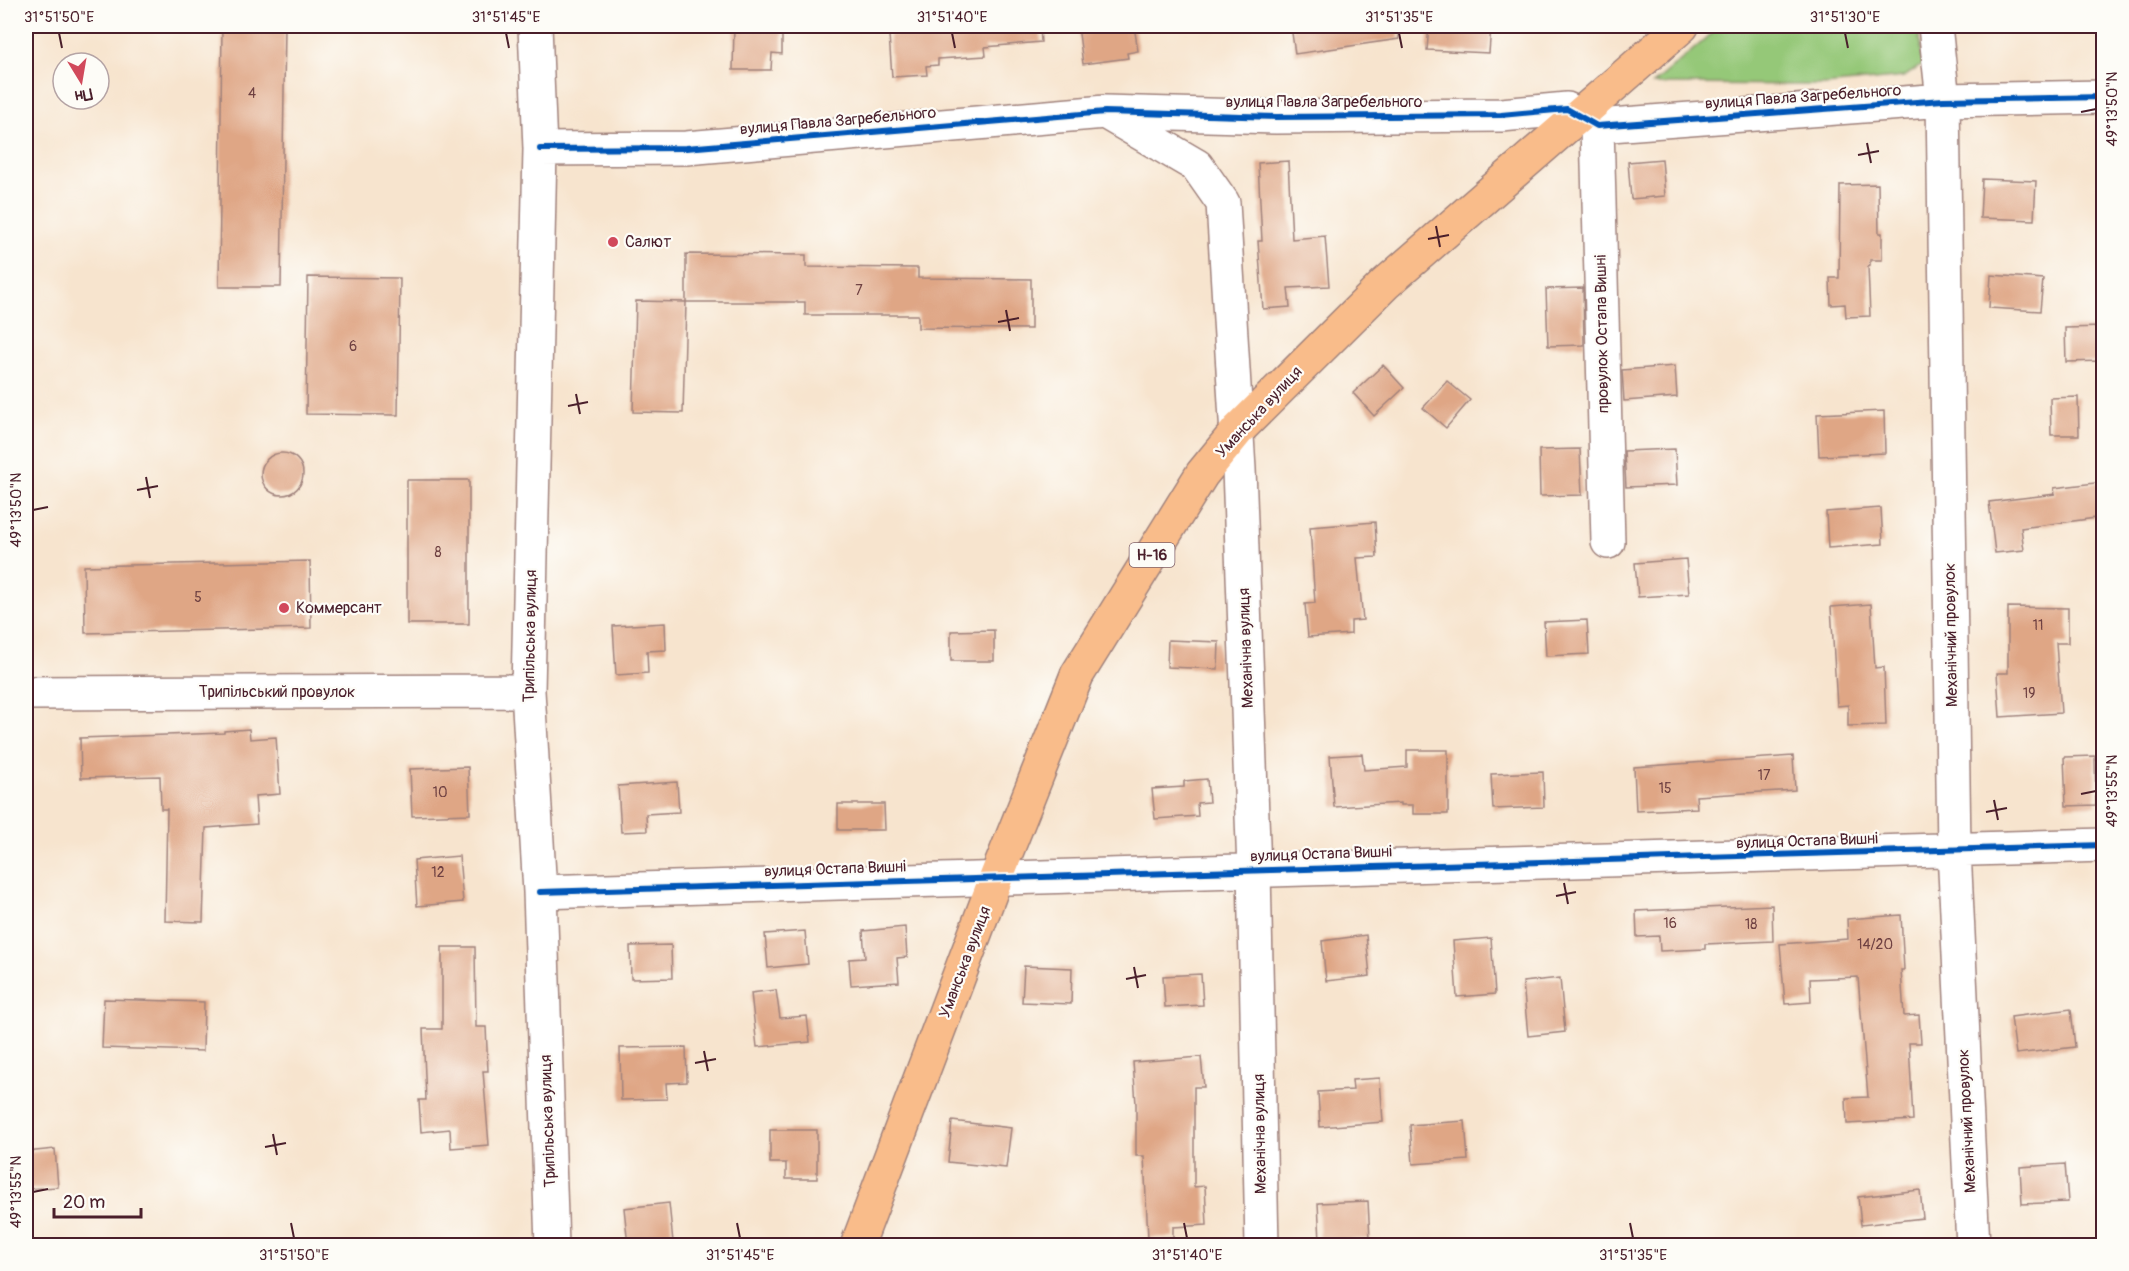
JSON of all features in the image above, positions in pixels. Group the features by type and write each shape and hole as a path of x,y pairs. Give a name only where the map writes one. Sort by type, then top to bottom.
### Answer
{"main road":[{"name":"Уманська вулиця","path":"857,1245 996,878 1077,675 1202,474 1238,430 1385,284 1588,121 1682,26"}],"street":[{"name":"Трипільська вулиця","path":"535,26 540,150 528,691 540,892 552,1245"},
{"name":"Механічний провулок","path":"1935,26 1943,100 1954,850 1973,1245"},
{"name":"вулиця Павла Загребельного","path":"540,150 686,148 1105,112 1276,117 1501,115 1567,108 1588,121 1943,100 2103,97"},
{"name":"Механічна вулиця","path":"1105,112 1197,166 1223,203 1238,430 1254,870 1262,1245"},
{"name":"провулок Остапа Вишні","path":"1588,121 1608,542"},
{"name":"Трипільський провулок","path":"26,693 528,691"},
{"name":"вулиця Остапа Вишні","path":"540,892 2103,845"}],"green space":[{"path":"1721,26 1918,26 1922,65 1904,77 1825,85 1653,84"}],"building":[{"path":"222,26 285,26 281,287 219,287"},
{"path":"734,26 782,26 782,54 772,53 771,70 733,70"},
{"path":"962,26 1040,26 1041,42 985,47 986,56 938,59 938,65 926,66 927,75 892,77 889,35 962,30"},
{"path":"1078,26 1134,26 1138,51 1127,53 1128,58 1083,64"},
{"path":"1291,26 1398,26 1399,39 1295,54"},
{"path":"1429,26 1491,26 1489,53 1427,50"},
{"path":"1662,159 1665,196 1631,199 1628,162"},
{"path":"1288,161 1292,239 1325,236 1329,286 1288,288 1290,307 1263,309 1258,241 1262,241 1258,163"},
{"path":"1982,179 2036,181 2034,220 1980,218"},
{"path":"1878,184 1882,260 1870,260 1868,266 1870,316 1846,317 1845,304 1831,305 1830,278 1839,278 1840,185"},
{"path":"686,254 806,255 806,267 918,268 918,278 1031,279 1031,329 918,328 918,315 805,315 805,302 686,302"},
{"path":"1991,275 2043,279 2040,311 1989,308"},
{"path":"308,277 400,278 398,415 306,414"},
{"path":"1583,288 1584,345 1548,346 1546,289"},
{"path":"636,301 686,302 683,413 633,412"},
{"path":"2103,327 2103,361 2066,362 2065,328"},
{"path":"1383,365 1404,388 1374,416 1353,393"},
{"path":"1675,366 1677,397 1624,401 1622,370"},
{"path":"1447,381 1470,400 1446,428 1423,408"},
{"path":"2078,397 2079,435 2051,435 2050,398"},
{"path":"1884,411 1885,453 1819,456 1817,414"},
{"path":"1580,449 1582,495 1540,496 1539,450"},
{"path":"1675,449 1677,485 1626,487 1624,451"},
{"path":"282,453 297,459 303,474 297,489 282,495 267,489 261,474 267,459"},
{"path":"407,480 469,480 469,624 407,624"},
{"path":"2103,482 2103,517 2021,528 2024,550 1995,553 1989,502 2055,494 2054,488"},
{"path":"1881,508 1883,544 1828,548 1826,512"},
{"path":"1375,522 1377,557 1357,558 1363,620 1351,621 1351,634 1308,637 1305,604 1315,603 1310,527"},
{"path":"1686,559 1689,594 1638,597 1635,563"},
{"path":"310,561 311,628 85,633 84,566"},
{"path":"1871,604 1875,668 1884,667 1886,725 1848,726 1848,705 1837,706 1831,607"},
{"path":"2008,607 2068,608 2068,643 2056,643 2061,713 2000,717 1997,673 2008,673"},
{"path":"1587,620 1589,654 1546,656 1544,622"},
{"path":"665,623 666,650 647,651 648,673 616,675 613,626"},
{"path":"994,630 994,661 951,661 951,631"},
{"path":"1168,640 1219,642 1218,669 1167,667"},
{"path":"249,729 250,739 276,737 280,794 255,796 257,824 206,828 203,922 165,921 167,809 161,809 160,776 81,778 80,738 224,733 224,731"},
{"path":"1407,750 1448,750 1448,814 1413,814 1413,805 1401,805 1401,803 1334,807 1330,756 1362,754 1364,770 1407,767"},
{"path":"1793,756 1795,790 1696,796 1697,808 1636,811 1634,767"},
{"path":"2095,756 2096,805 2066,806 2064,757"},
{"path":"468,767 470,814 412,816 410,769"},
{"path":"1543,772 1544,807 1493,809 1491,774"},
{"path":"1207,779 1209,802 1197,803 1198,816 1155,819 1152,789 1184,787 1184,781"},
{"path":"677,782 679,812 646,814 647,831 621,832 618,786"},
{"path":"838,804 884,804 885,830 838,830"},
{"path":"459,856 463,902 417,906 414,860"},
{"path":"1772,905 1773,941 1705,944 1705,949 1660,951 1659,936 1637,937 1636,911"},
{"path":"1901,915 1904,1016 1919,1015 1921,1043 1909,1043 1913,1120 1847,1124 1846,1098 1868,1097 1858,977 1810,979 1811,1002 1785,1004 1780,944 1848,939 1847,919"},
{"path":"905,927 907,957 897,958 899,982 851,985 849,959 865,958 863,931"},
{"path":"805,931 808,964 768,968 765,934"},
{"path":"1366,935 1370,976 1326,981 1322,941"},
{"path":"1491,938 1495,994 1457,997 1453,941"},
{"path":"671,945 672,978 631,979 630,946"},
{"path":"442,947 475,947 476,1027 486,1027 488,1071 483,1071 489,1145 451,1148 450,1129 421,1132 419,1100 426,1100 423,1029 442,1029"},
{"path":"1024,966 1072,968 1071,1004 1022,1002"},
{"path":"1201,974 1203,1005 1165,1007 1163,976"},
{"path":"1560,978 1565,1032 1528,1036 1523,982"},
{"path":"776,990 780,1018 807,1016 810,1042 757,1047 751,993"},
{"path":"104,999 204,1002 203,1051 102,1048"},
{"path":"2071,1009 2075,1047 2016,1054 2011,1017"},
{"path":"686,1047 687,1082 666,1083 667,1099 621,1100 620,1048"},
{"path":"1201,1057 1204,1087 1194,1087 1194,1187 1205,1186 1207,1225 1173,1227 1173,1237 1148,1238 1144,1156 1136,1156 1133,1062"},
{"path":"1380,1078 1383,1122 1320,1127 1318,1092 1353,1090 1352,1080"},
{"path":"952,1121 1011,1128 1006,1168 948,1162"},
{"path":"1465,1121 1468,1160 1413,1164 1410,1125"},
{"path":"770,1130 817,1130 817,1179 786,1179 786,1163 770,1163"},
{"path":"55,1149 58,1187 26,1189 26,1152"},
{"path":"2065,1164 2068,1202 2022,1204 2020,1167"},
{"path":"1920,1190 1923,1218 1861,1225 1858,1197"},
{"path":"1368,1201 1370,1239 1320,1241 1318,1203"},
{"path":"669,1203 673,1242 628,1245 624,1208"}],"cycle path":[{"path":"540,149 686,148 1105,112 1276,117 1501,115 1567,109 1597,126 1943,100 2104,97"},
{"path":"540,892 2104,845"}],"place":[{"name":"Салют","path":"613,242"},
{"name":"Коммерсант","path":"284,608"}]}
